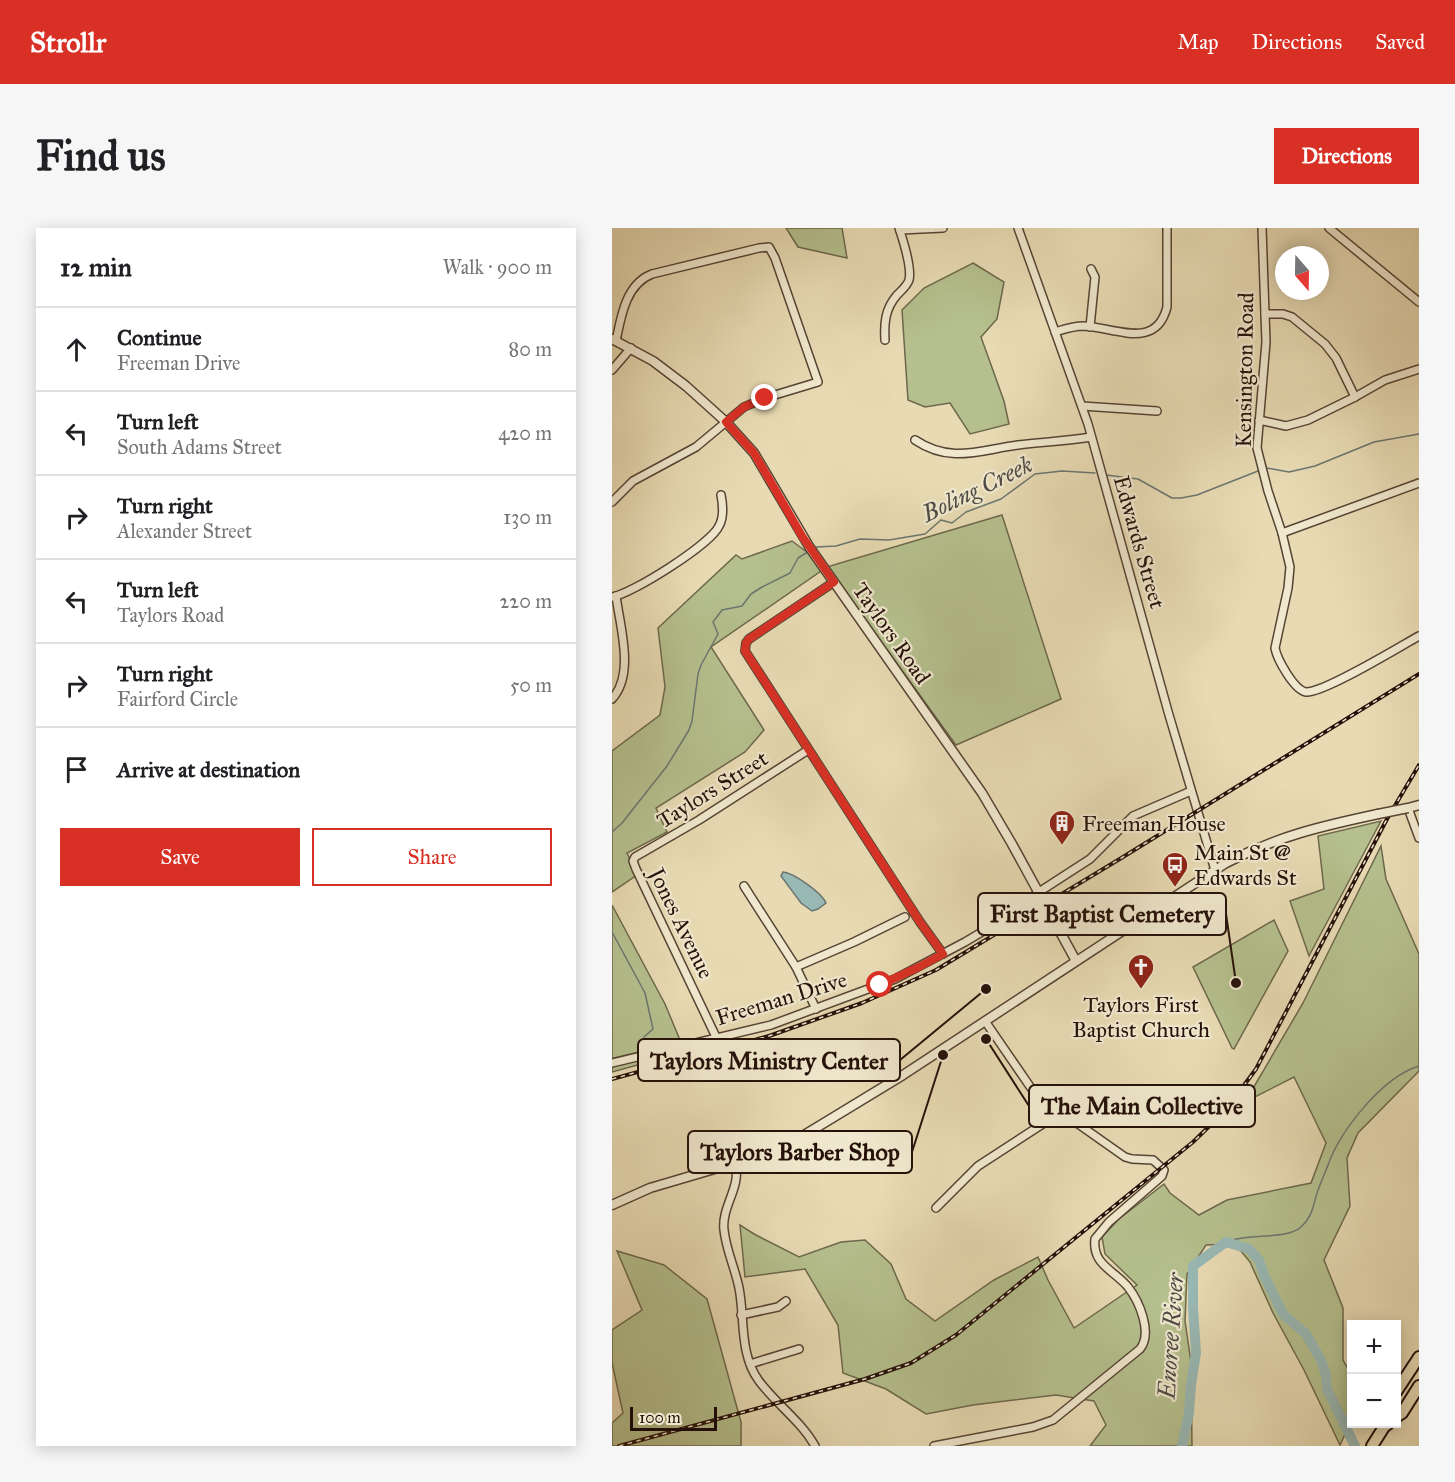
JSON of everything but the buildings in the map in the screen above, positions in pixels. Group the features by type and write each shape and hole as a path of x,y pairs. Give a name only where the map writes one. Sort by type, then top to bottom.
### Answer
{"main road":[{"path":"1401,1384 1419,1357"},
{"path":"1401,1414 1419,1386"},
{"path":"1372,1446 1384,1428"}],"street":[{"path":"885,340 884,322 891,302 907,283 909,277 900,229 943,228"},
{"name":"Edwards Street","path":"1018,228 1092,437 1215,870"},
{"path":"1055,332 1074,326 1134,334 1143,333 1160,325 1167,307 1167,228"},
{"name":"Kensington Road","path":"1262,228 1265,367 1258,454 1282,532 1290,577 1275,648 1277,655 1299,690 1310,692 1419,636"},
{"path":"1329,228 1419,302"},
{"path":"612,502 633,481 696,447 750,404 818,382 775,258 769,247 652,274 642,279 626,302 614,340"},
{"path":"1090,327 1095,277 1091,269"},
{"path":"1265,314 1283,314 1292,317 1325,344 1336,358 1355,397"},
{"name":"Taylors Road","path":"614,340 631,348 675,377 726,422 754,453 810,548 982,793 1076,961"},
{"path":"612,370 631,348"},
{"path":"1259,420 1278,425 1294,424 1315,417 1385,380 1419,369"},
{"path":"1082,406 1157,411"},
{"path":"915,440 936,451 966,455 1002,447 1092,437"},
{"path":"1282,532 1419,483"},
{"path":"612,699 621,687 624,674 614,596 645,582 710,538 722,519 721,495"},
{"path":"834,582 749,639 744,648 808,750 943,954"},
{"name":"Taylors Street","path":"634,857 667,840 808,750"},
{"name":"Freeman Drive","path":"612,1063 771,1025 895,979 1002,920 1039,892 1090,859 1133,816 1191,790"},
{"path":"612,1205 650,1188 735,1164 787,1145 816,1129 1215,870 1247,852 1282,837 1318,826 1419,805"},
{"path":"1408,808 1419,838"},
{"name":"Jones Avenue","path":"634,857 636,869 716,1037"},
{"path":"744,886 796,967 816,1009"},
{"path":"796,967 905,917"},
{"path":"934,1446 1033,1427 1053,1420 1140,1349 1145,1341 1146,1333 1136,1300 1126,1285 1102,1265 1096,1256 1095,1239 1109,1222 1162,1176 1164,1170 1153,1160 1125,1157 1031,1089 985,1021"},
{"path":"936,1208 978,1166 1061,1112"},
{"path":"735,1164 737,1178 725,1210 723,1226 738,1286 742,1328 750,1364 759,1381 805,1430 816,1446"},
{"path":"741,1315 778,1307 786,1301"},
{"path":"750,1364 800,1349"}],"green space":[{"path":"786,228 842,228 847,258 798,247"},
{"path":"973,263 1004,282 997,319 981,337 1004,401 1009,424 970,434 950,403 925,407 908,400 902,310 924,288"},
{"path":"1002,515 1061,699 956,745 827,567"},
{"path":"792,541 827,567 711,647 764,730 745,752 656,808 667,832 627,853 637,875 612,892 612,751 660,715 665,687 658,628 736,555 742,559"},
{"path":"1381,821 1309,956 1290,901 1324,889 1318,836"},
{"path":"1381,846 1386,879 1419,954 1419,1071 1358,1133 1347,1158 1350,1206 1324,1260 1343,1308 1343,1360 1347,1367 1348,1428 1340,1445 1304,1370 1273,1313 1250,1262 1235,1244 1206,1245 1187,1274 1185,1321 1191,1362 1192,1446 1090,1446 1106,1425 1094,1401 1056,1395 973,1405 926,1414 886,1389 843,1373 838,1325 805,1269 745,1277 740,1225 799,1257 841,1242 865,1240 891,1264 906,1299 935,1321 994,1280 1038,1257 1074,1328 1137,1285 1105,1254 1102,1237 1119,1219 1164,1184 1170,1193 1199,1215 1227,1200 1311,1183 1326,1143 1294,1077 1245,1102 1303,1003"},
{"path":"612,905 665,1004 685,1052 612,1072"},
{"path":"1274,920 1288,951 1234,1049 1193,967"},
{"path":"617,1251 664,1265 707,1299 741,1422 741,1446 612,1446 612,1423 623,1413 612,1363 612,1330 642,1310"}],"water":[{"path":"783,872 807,884 826,903 812,911 801,903 781,876"}],"waterway":[{"name":"Boling Creek","path":"1267,468 1289,472 1315,466 1374,442 1419,434"},
{"name":"Boling Creek","path":"813,549 836,546 860,539 889,540 925,534 941,520 952,523 966,512 1001,499 1035,474 1062,471 1095,473"},
{"name":"Boling Creek","path":"1106,475 1138,479 1172,498 1181,498 1197,495 1258,471"},
{"name":"Boling Creek","path":"612,832 622,823 667,766 689,730 698,674 718,634 713,622 722,610 742,606 751,594 790,573 798,558 809,551"},
{"path":"612,932 645,993 653,1029 644,1037"},
{"path":"1226,1242 1286,1234 1301,1227 1310,1214 1334,1151 1353,1121 1391,1081 1419,1066"},
{"name":"Enoree River","path":"1182,1446 1189,1412 1196,1353 1193,1266 1226,1242 1249,1249 1259,1260 1283,1314 1306,1334 1321,1360 1326,1375 1327,1389 1355,1446"}],"railway":[{"path":"612,1079 769,1036 862,1003 936,970 1419,674"},
{"path":"619,1446 865,1379 911,1363 956,1335 1193,1142 1242,1089 1256,1069 1387,819 1419,765"}],"place":[{"name":"Freeman House","path":"1062,846"},
{"name":"Main St @ Edwards St","path":"1175,888"},
{"name":"First Baptist Cemetery","path":"1236,983"},
{"name":"Taylors Ministry Center","path":"986,989"},
{"name":"Taylors First Baptist Church","path":"1141,990"},
{"name":"The Main Collective","path":"986,1039"},
{"name":"Taylors Barber Shop","path":"943,1055"}],"route":[{"path":"765,398 744,407 726,422 754,453 802,536 834,582 749,639 744,648 846,809 943,954 880,985"}]}
